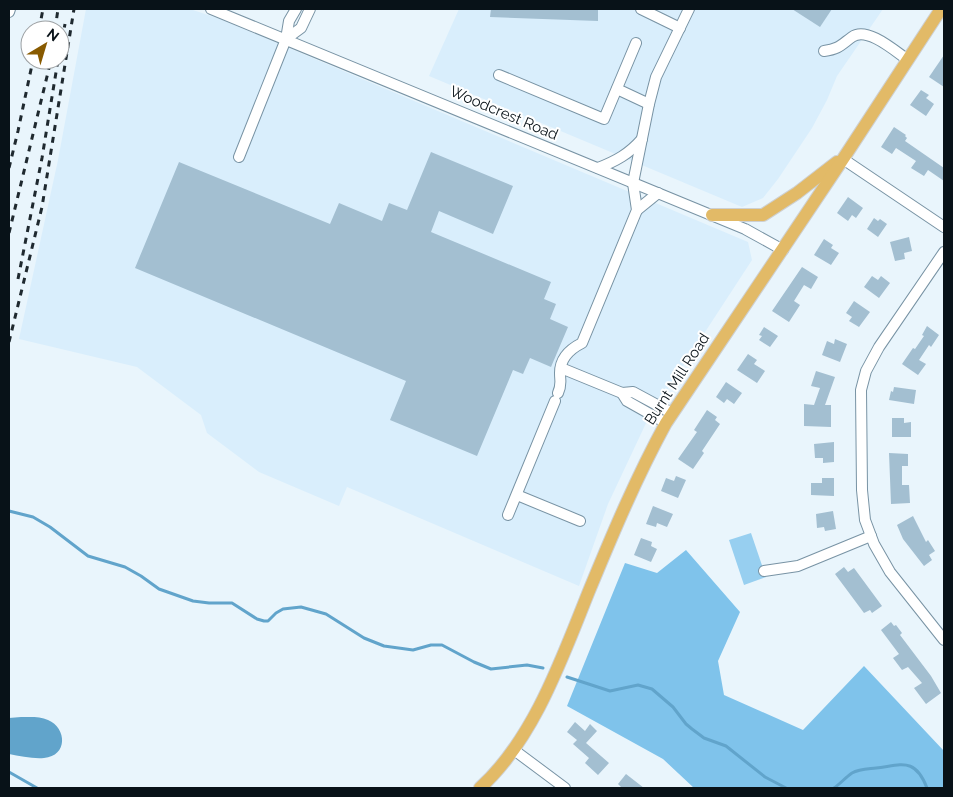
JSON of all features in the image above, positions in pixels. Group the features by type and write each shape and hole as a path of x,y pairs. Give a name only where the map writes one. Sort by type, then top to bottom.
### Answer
{"main road":[{"name":"Burnt Mill Road","path":"480,788 514,750 538,708 562,658 638,476 669,418 844,159 941,9"},
{"path":"712,215 763,215 844,159"}],"street":[{"name":"Woodcrest Road","path":"212,9 712,215 745,229 783,250"},
{"path":"239,157 286,39 289,21 296,9"},
{"path":"286,39 301,28 310,9"},
{"path":"641,9 680,28"},
{"path":"637,210 633,183 649,104 656,77 689,9"},
{"path":"824,51 844,45 856,34 862,33 868,34 908,60"},
{"path":"499,75 604,119 636,42"},
{"path":"616,89 649,104"},
{"path":"598,168 623,157 643,138"},
{"path":"844,159 944,227"},
{"path":"508,515 562,385 560,368 566,355 582,342 637,210 658,193"},
{"path":"944,252 879,347 866,370 861,390 862,490 865,520 874,544 890,572 944,640"},
{"path":"560,368 622,393 627,401 669,418"},
{"path":"517,495 580,521"},
{"path":"764,571 798,566 871,536"},
{"path":"514,750 565,788"}],"shaded area":[{"path":"86,9 190,9 220,19 748,242 752,260 647,421 608,504 579,586 347,487 339,506 259,472 207,433 201,415 137,367 19,339 58,160"},
{"path":"459,9 883,9 837,76 812,128 778,179 763,198 742,207 429,76"},
{"path":"751,533 766,577 744,585 729,540"},
{"path":"686,550 740,612 718,661 724,695 803,730 864,666 944,751 944,788 694,788 663,759 567,706 625,563 657,573"},
{"path":"9,718 42,718 54,724 59,729 62,741 61,747 57,752 52,756 44,758 9,754"}],"building":[{"path":"491,9 598,9 598,21 490,17"},
{"path":"792,9 832,9 820,27"},
{"path":"944,55 944,87 929,77"},
{"path":"921,90 929,95 926,98 934,104 926,116 910,105"},
{"path":"894,127 906,135 905,141 944,168 944,181 928,170 924,176 911,168 916,161 896,148 892,154 881,147"},
{"path":"431,152 513,186 493,234 439,211 431,232 551,282 544,299 556,304 550,319 568,327 551,367 530,358 523,374 513,370 477,456 390,420 406,381 135,268 179,162 330,224 339,203 382,221 389,203 407,210"},
{"path":"848,197 863,208 856,218 852,215 848,221 837,213"},
{"path":"874,218 878,221 880,219 887,224 878,237 867,229"},
{"path":"909,237 912,251 904,253 905,259 895,261 890,242"},
{"path":"824,239 833,245 831,248 839,253 831,265 814,255"},
{"path":"802,267 818,277 811,289 804,285 794,301 800,305 789,322 772,311"},
{"path":"872,276 878,280 881,276 890,283 879,298 864,287"},
{"path":"854,301 870,312 859,327 849,321 852,317 846,313"},
{"path":"927,326 939,335 931,347 929,345 919,360 926,364 918,375 902,364 924,336 922,335"},
{"path":"764,327 778,336 770,347 759,340 762,336 759,335"},
{"path":"835,339 847,344 840,362 822,355 827,341 834,344"},
{"path":"748,354 757,360 754,364 765,371 757,383 737,370"},
{"path":"816,371 835,377 825,405 831,405 831,427 804,426 804,404 814,405 820,388 811,386"},
{"path":"726,382 742,393 734,404 727,399 724,403 716,397"},
{"path":"894,387 916,390 914,404 889,400"},
{"path":"707,410 717,417 715,420 720,424 702,451 704,453 693,469 678,459 697,432 694,430"},
{"path":"892,418 904,418 904,423 911,422 911,437 892,437"},
{"path":"834,442 834,462 823,463 823,458 815,458 814,444"},
{"path":"889,453 908,454 908,466 902,466 902,485 909,485 910,503 891,504"},
{"path":"676,476 686,480 678,498 661,491 666,478 674,481"},
{"path":"822,478 834,478 834,496 811,495 811,483 822,483"},
{"path":"653,506 673,514 667,527 657,523 656,527 646,524"},
{"path":"833,511 836,529 825,531 824,527 817,528 816,514"},
{"path":"913,516 926,542 928,540 935,551 929,555 932,560 924,566 903,539 897,525"},
{"path":"641,538 652,542 651,546 657,549 651,562 634,555"},
{"path":"844,567 848,572 854,568 882,606 872,613 870,610 864,613 835,574"},
{"path":"891,622 902,633 900,635 931,676 941,693 926,704 914,688 922,683 908,667 902,670 893,658 899,654 881,630"},
{"path":"575,722 585,731 590,724 597,731 586,743 609,763 598,775 585,763 589,758 573,744 577,740 567,732"},
{"path":"626,774 644,788 622,788 618,784"}],"waterway":[{"path":"9,511 33,517 50,527 88,556 125,567 159,589 193,601 232,603 257,619 264,621 268,621 283,609 301,607 326,614 364,638 384,646 413,650 431,645 442,645 491,669 527,665 543,668"},
{"path":"567,677 610,691 638,685 652,689 673,707 686,724 704,738 726,746 765,777 786,788"},
{"path":"834,788 852,773 864,769 900,765 907,765 918,771 927,788"},
{"path":"9,772 37,788"}],"railway":[{"path":"41,20 43,9"},
{"path":"56,20 58,9"},
{"path":"9,342 42,207 74,9"},
{"path":"9,168 31,70"},
{"path":"9,233 49,70"},
{"path":"18,279 42,158 56,70"}]}
